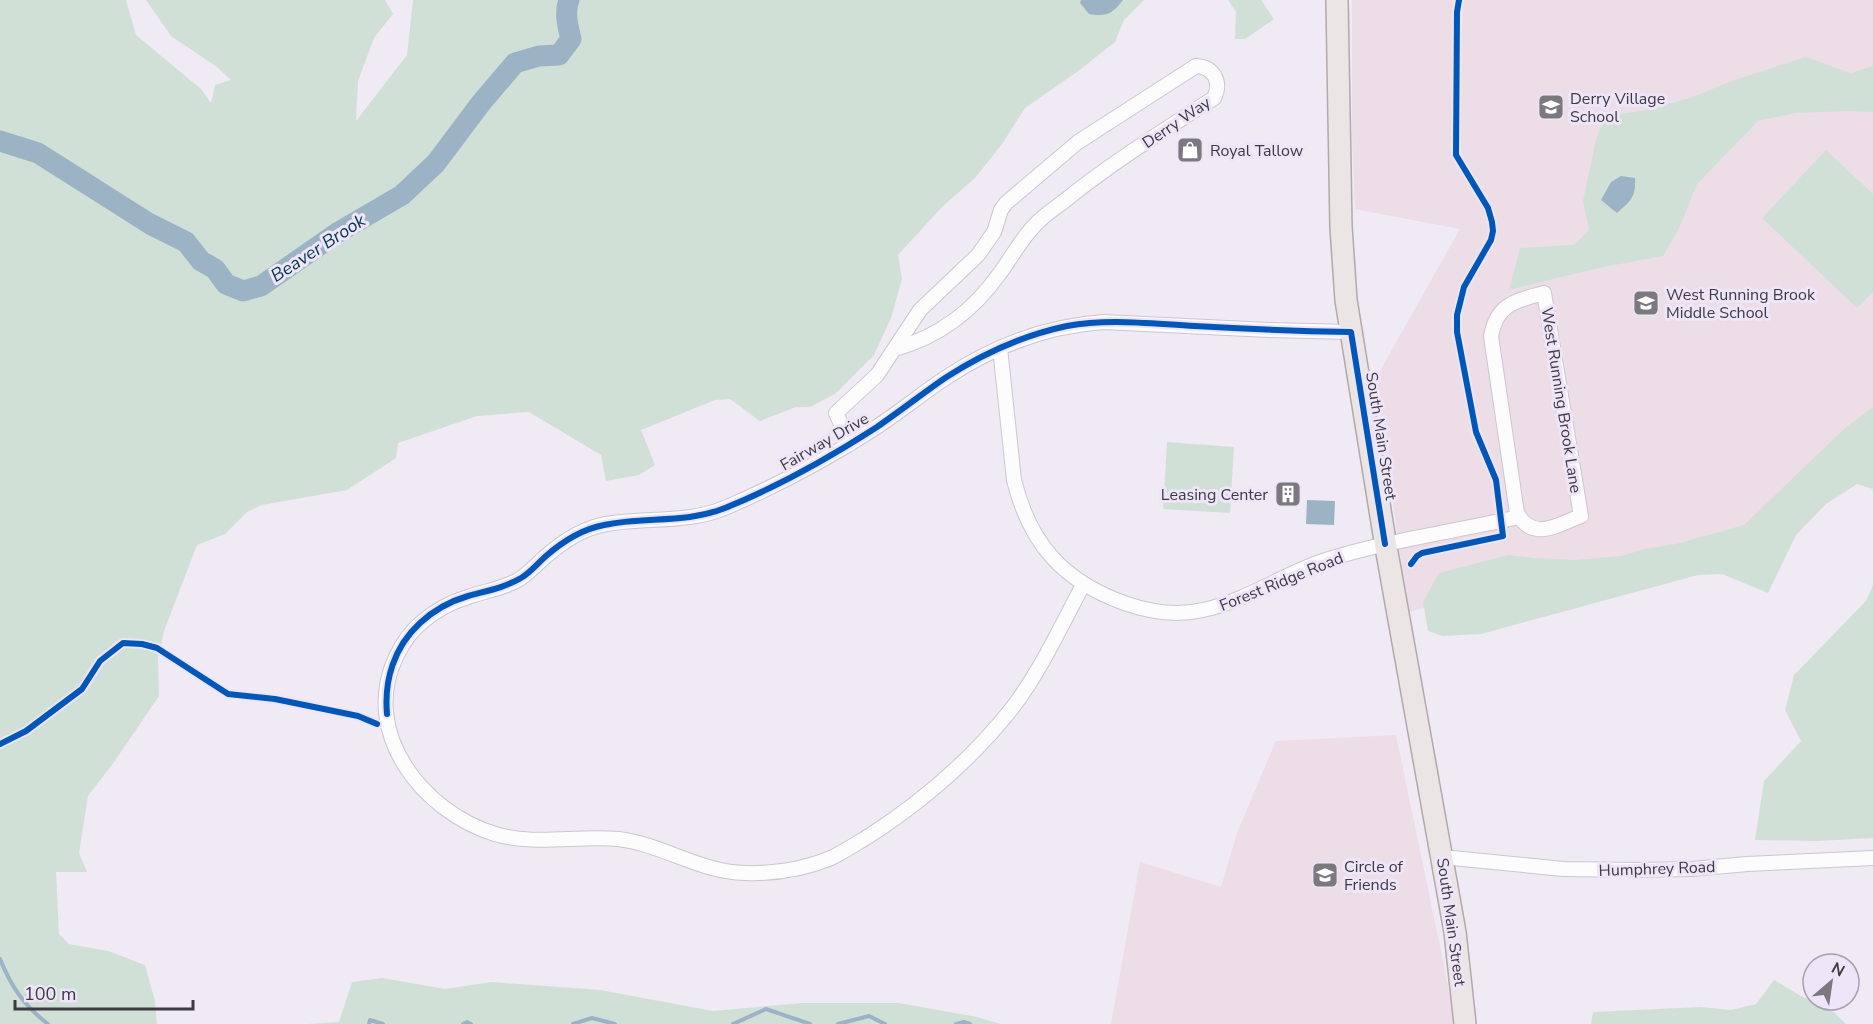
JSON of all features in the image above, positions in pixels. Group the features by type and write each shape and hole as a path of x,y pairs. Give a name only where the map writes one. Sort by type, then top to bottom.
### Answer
{"main road":[{"name":"South Main Street","path":"1337,0 1344,283 1385,544 1456,939 1465,1024"}],"street":[{"name":"Derry Way","path":"850,444 836,413 872,380 920,310 978,255 994,232 1001,210 1006,203 1078,142 1196,66 1210,70 1218,84 1214,98 1102,171 1035,225 999,275 963,313 943,329 914,344 895,349"},
{"name":"West Running Brook Lane","path":"1544,292 1581,516 1543,530 1532,528 1519,517 1491,336 1495,323 1506,307 1518,300 1544,292"},
{"name":"Fairway Drive","path":"1083,585 1014,706 961,764 929,793 884,826 834,856 808,865 763,873 741,873 715,870 632,841 597,838 529,840 503,836 472,824 437,802 402,764 392,741 387,714 386,685 389,674 410,633 431,615 455,601 494,590 520,579 558,546 591,528 620,523 685,519 723,509 850,444 947,376 1000,348 1057,328 1103,322 1351,332"},
{"name":"Forest Ridge Road","path":"1000,348 1012,463 1018,497 1026,518 1044,550 1060,567 1083,585 1142,609 1183,613 1224,604 1312,565 1385,544"},
{"path":"1385,544 1519,517"},
{"name":"Humphrey Road","path":"1442,857 1563,869 1623,870 1692,869 1873,858"}],"shaded area":[{"path":"0,0 126,0 136,35 201,89 211,103 215,85 231,80 217,67 171,36 146,0 385,0 393,14 374,38 358,81 356,121 407,55 413,0 1144,0 1124,20 1115,42 1025,108 1002,144 975,178 942,207 898,255 902,279 891,318 874,355 835,394 810,407 796,407 760,421 730,399 715,400 641,430 655,465 639,475 606,481 601,455 529,412 477,416 398,443 396,458 347,490 262,505 247,512 225,534 197,545 164,631 158,658 159,696 88,796 79,853 87,872 56,872 59,934 69,944 108,951 145,965 155,1001 157,1024 0,1024"},
{"path":"1228,0 1261,0 1274,19 1245,39 1235,39 1236,12"},
{"name":"West Running Brook Middle School","path":"1352,0 1873,0 1873,407 1761,527 1408,612 1376,378 1460,229 1355,209 1352,133"},
{"path":"1805,57 1851,73 1873,66 1873,112 1795,113 1758,121 1697,184 1680,226 1663,256 1598,268 1509,290 1520,248 1574,245 1589,230 1583,201 1596,140 1605,116 1641,111 1690,98 1732,81"},
{"path":"1826,150 1873,194 1873,292 1857,308 1762,218"},
{"path":"1873,407 1873,489 1857,484 1826,504 1796,535 1768,593 1722,574 1698,575 1481,634 1442,636 1428,631 1423,602 1439,573 1509,555 1576,560 1622,556 1744,525 1844,429"},
{"path":"1167,442 1234,447 1230,513 1163,509"},
{"path":"1873,585 1873,838 1818,841 1755,840 1764,781 1801,741 1785,710 1794,675 1866,601"},
{"name":"Circle of Friends","path":"1396,735 1456,1024 1111,1024 1140,862 1221,887 1237,833 1276,741"},
{"path":"382,978 445,989 491,982 600,990 713,1011 802,1003 899,1003 977,1017 1000,1024 308,1024 339,1022 352,982"},
{"path":"1774,980 1801,996 1801,1012 1833,1012 1846,1024 1591,1024 1593,1012 1700,1007 1731,1010 1756,1004"}],"water":[{"path":"1081,0 1123,0 1116,9 1100,15 1089,14 1080,3"},
{"path":"1621,176 1635,178 1635,190 1629,202 1617,213 1601,200 1611,182"},
{"path":"1307,500 1335,501 1334,525 1306,524"}],"waterway":[{"name":"Beaver Brook","path":"0,141 38,153 150,224 186,242 201,261 215,269 226,284 243,291 261,286 337,233 402,195 436,163 481,103 515,63 539,56 559,55 571,39 567,14 569,0"},
{"path":"0,959 19,995 48,1024"},
{"path":"733,1024 766,1009 810,1024"},
{"path":"838,1024 869,1016 885,1024"},
{"path":"573,1024 592,1018 615,1024"},
{"path":"369,1024 370,1020 383,1024"},
{"path":"463,1024 467,1022 471,1024"},
{"path":"956,1024 964,1022 970,1024"}],"cycle path":[{"path":"1411,564 1422,553 1503,536 1496,480 1476,432 1457,332 1457,315 1464,287 1491,240 1493,231 1488,208 1456,155 1459,0"},
{"path":"387,714 387,689 397,653 411,632 442,607 515,581 527,574 559,546 588,530 619,522 695,516 710,513 744,500 840,450 877,427 945,378 974,361 1019,340 1067,326 1099,322 1131,322 1351,332 1385,544"},
{"path":"0,744 26,731 82,689 100,661 123,643 157,648 228,694 275,699 358,716 377,724"}],"place":[{"name":"Derry Village School","path":"1551,107"},
{"name":"Royal Tallow","path":"1190,150"},
{"name":"West Running Brook Middle School","path":"1646,303"},
{"name":"Leasing Center","path":"1288,494"},
{"name":"Circle of Friends","path":"1325,875"}]}
